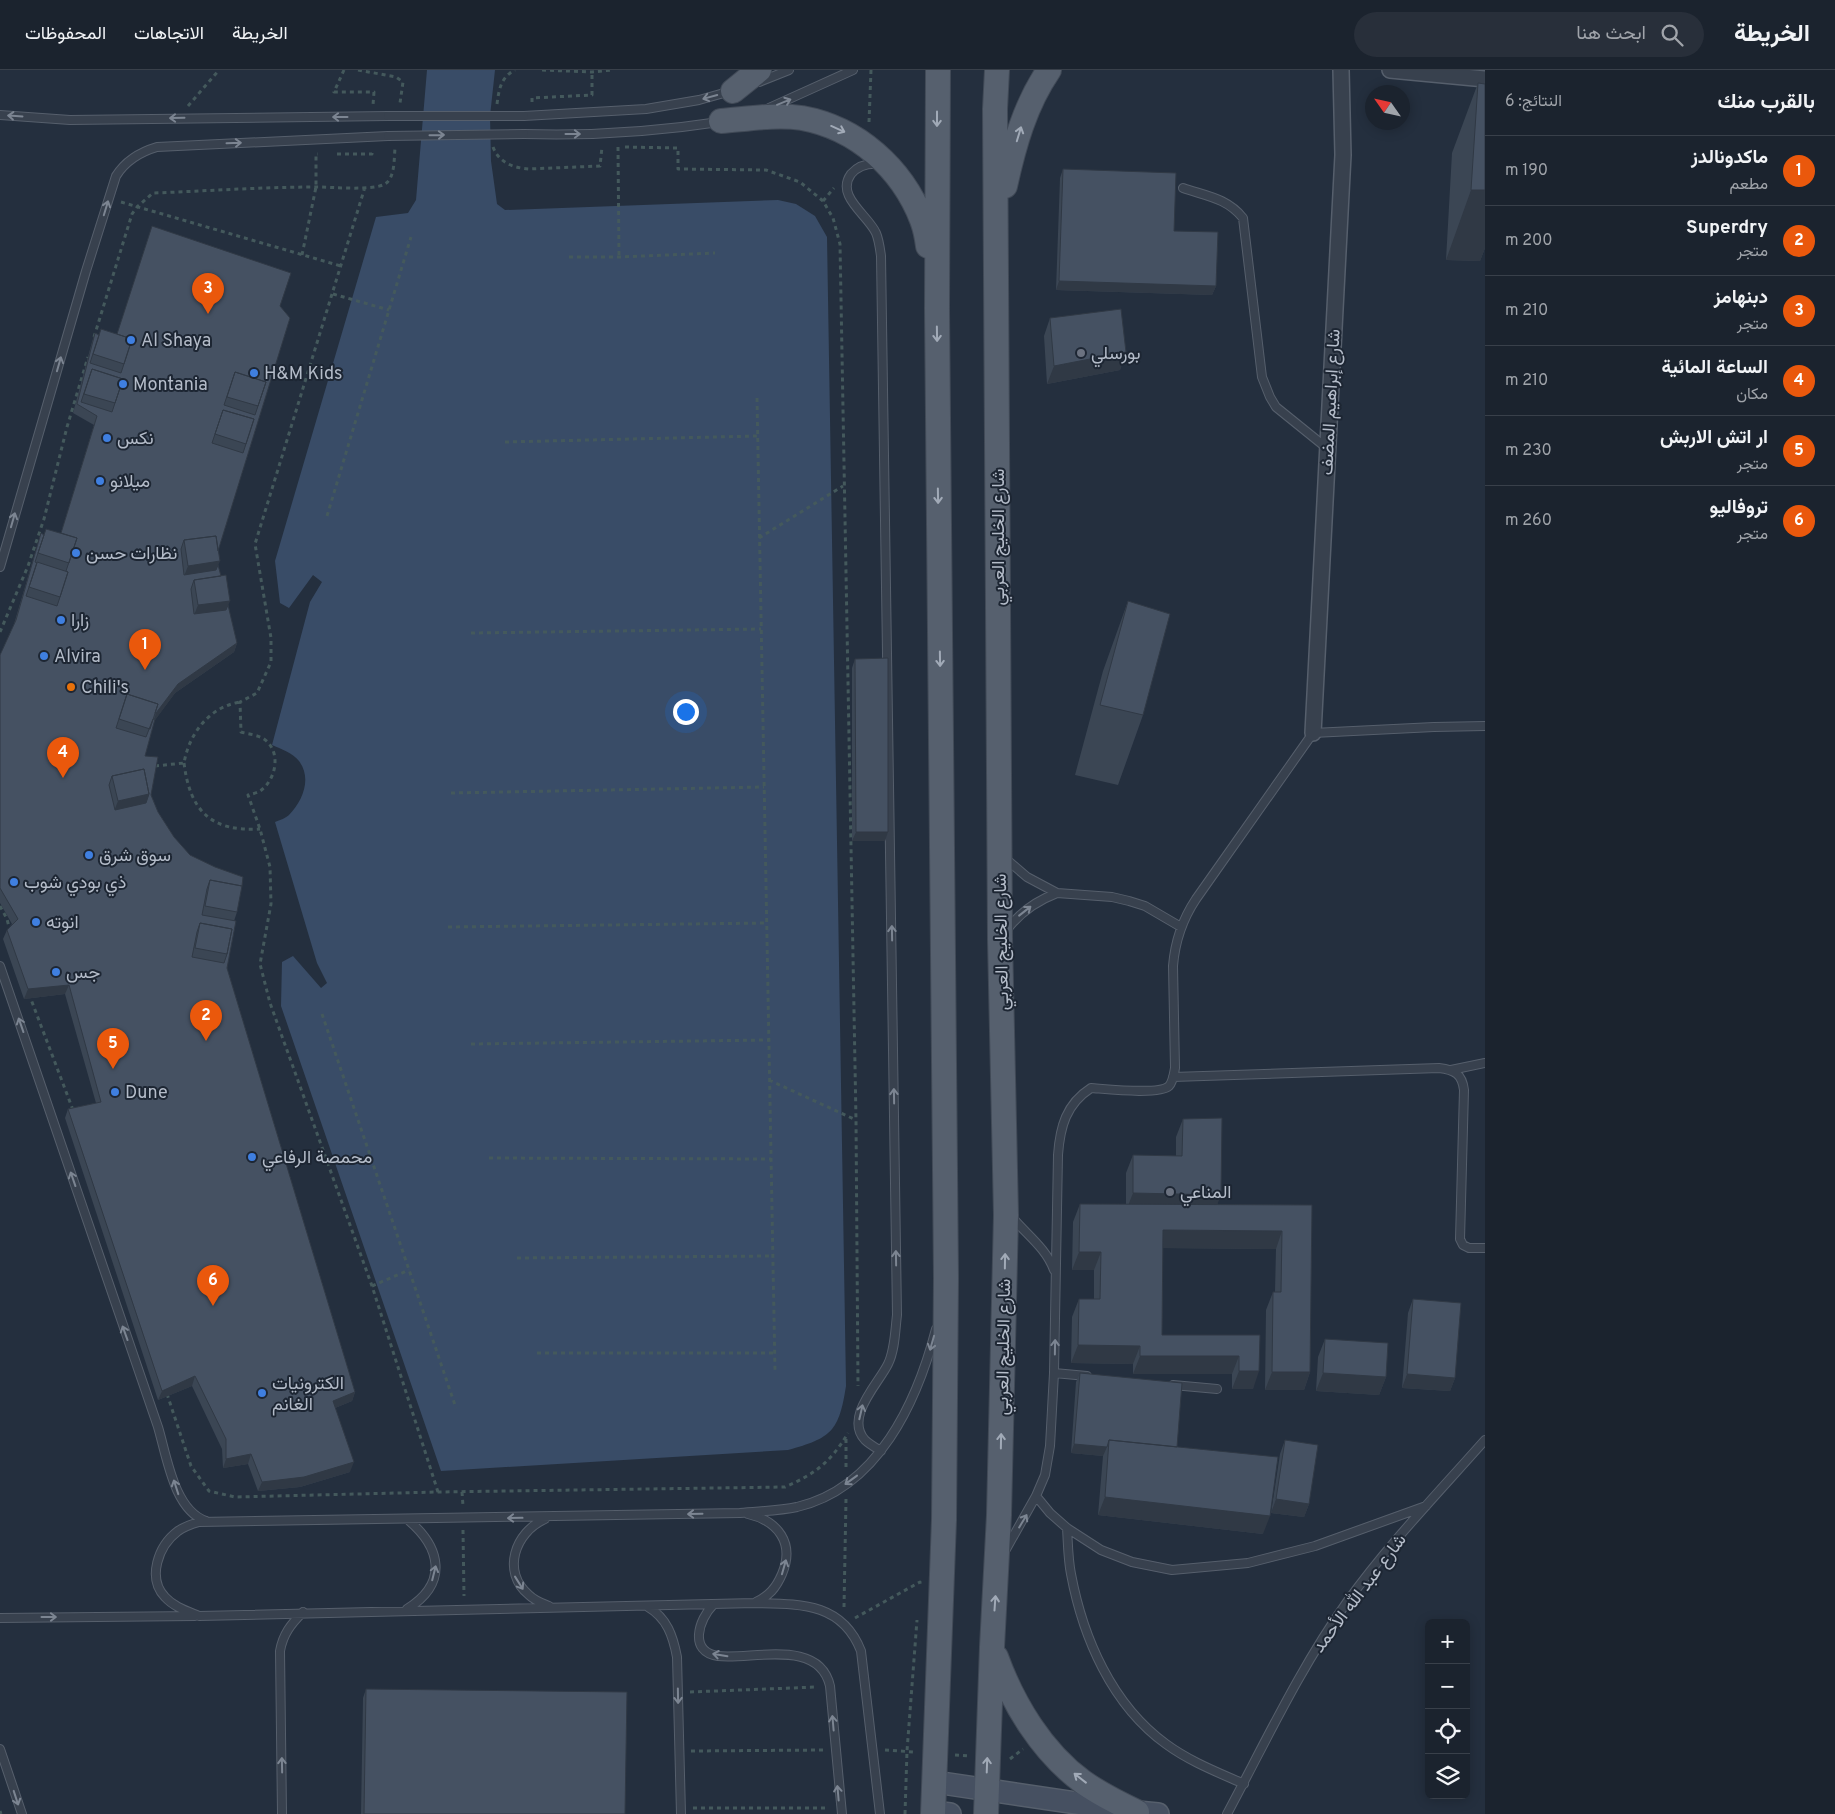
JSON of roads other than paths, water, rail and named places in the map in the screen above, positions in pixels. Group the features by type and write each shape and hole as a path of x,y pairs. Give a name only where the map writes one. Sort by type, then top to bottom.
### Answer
{"main road":[{"path":"733,91 759,70"},
{"path":"938,70 937,308 946,1278 944,1520 935,1782 939,1813"},
{"name":"شارع الخليج العربي","path":"986,1814 992,1646 998,1563 1006,1209 1000,939 995,109 997,70"},
{"path":"996,232 1019,130 1029,103 1050,70"},
{"path":"721,121 780,117 800,118 836,127 868,147 901,180 923,221 931,257 937,308"},
{"path":"992,1646 1006,1685 1044,1743 1067,1768 1102,1794 1147,1813"},
{"path":"935,1782 1147,1813"}],"street":[{"name":"شارع إبراهيم المضف","path":"1313,733 1343,155 1342,70"},
{"path":"1390,70 1485,79"}],"lane":[{"path":"0,114 70,120 524,116 646,109 699,100 733,91 789,70"},
{"path":"0,567 116,176 122,167 136,155 157,146 388,136 622,133 678,128 721,121 769,108 854,70"},
{"path":"880,1451 865,1440 859,1420 866,1396 889,1363 897,1315 882,256 876,233 850,199 846,187 847,181 858,168 870,164 887,165"},
{"path":"1183,188 1226,202 1243,218 1262,377 1276,407 1328,449"},
{"path":"998,1563 1036,1496 1045,1475 1050,1446 1054,1373 1058,1155 1060,1134 1068,1111 1083,1093 1091,1088 1149,1092 1160,1091 1170,1086 1175,1068 1173,966 1174,953 1181,927 1196,898 1313,733 1485,726"},
{"path":"1000,849 1008,862 1020,872 1057,893 1112,897 1129,901 1145,906 1181,927"},
{"path":"1000,939 1010,925 1026,910 1057,893"},
{"path":"0,966 155,1418 178,1494 192,1514 208,1521"},
{"path":"1451,1070 1485,1063"},
{"path":"1174,1077 1439,1068 1451,1070 1458,1074 1462,1080 1464,1090 1460,1239 1463,1245 1469,1248 1485,1248"},
{"path":"1006,1209 1041,1247 1050,1260 1056,1274"},
{"path":"199,1616 182,1609 166,1598 158,1586 156,1570 160,1553 171,1538 192,1524 208,1521 740,1513 798,1507 820,1499 846,1484 869,1465 902,1418 924,1370 939,1318 946,1278"},
{"path":"1054,1373 1093,1377"},
{"path":"1160,1383 1217,1389"},
{"name":"شارع عبد الله الأحمد","path":"1228,1814 1309,1661 1332,1625 1367,1576 1485,1440"},
{"path":"1036,1496 1050,1513 1067,1528 1101,1550 1132,1562 1172,1570 1248,1563 1315,1546 1428,1505"},
{"path":"740,1513 759,1517 770,1524 781,1534 786,1548 786,1563 778,1582 766,1598 754,1603"},
{"path":"549,1517 536,1523 525,1533 516,1548 513,1565 517,1581 529,1595 538,1602 554,1608"},
{"path":"406,1610 427,1592 436,1566 435,1556 429,1541 407,1519"},
{"path":"1067,1528 1071,1573 1083,1620 1094,1651 1107,1677 1123,1701 1146,1728 1188,1759 1244,1784"},
{"path":"0,1618 199,1616 303,1612 754,1603 806,1605 826,1612 844,1624 857,1641 861,1651 880,1814"},
{"path":"713,1605 702,1618 699,1630 699,1640 705,1650 720,1656 791,1655 802,1657 817,1665 826,1675 830,1686 841,1811"},
{"path":"646,1606 665,1621 674,1640 677,1656 681,1811"},
{"path":"282,1814 280,1651 284,1635 303,1612"},
{"path":"0,1749 22,1814"}],"water":[{"path":"427,70 495,70 490,116 491,161 497,204 505,210 778,200 796,204 815,216 827,237 846,1386 840,1413 831,1430 824,1436 803,1446 788,1450 441,1471 281,1006 282,962 293,956 321,988 327,983 317,963 275,822 288,816 298,803 304,789 305,775 299,761 294,756 272,745 310,602 322,582 313,575 289,608 280,603 275,561 376,217 408,213 416,200"}],"place":[{"name":"دبنهامز","path":"208,314"},
{"name":"Al Shaya","path":"131,340"},
{"name":"بورسلي","path":"1081,353"},
{"name":"H&M Kids","path":"254,373"},
{"name":"Montania","path":"123,384"},
{"name":"نكس","path":"107,438"},
{"name":"ميلانو","path":"100,481"},
{"name":"نظارات حسن","path":"76,553"},
{"name":"زارا","path":"61,620"},
{"name":"Alvira","path":"44,656"},
{"name":"ماكدونالدز","path":"145,670"},
{"name":"Chili's","path":"71,687"},
{"name":"الساعة المائية","path":"63,778"},
{"name":"سوق شرق","path":"89,855"},
{"name":"ذي بودي شوب","path":"14,882"},
{"name":"انوته","path":"36,922"},
{"name":"جس","path":"56,972"},
{"name":"Superdry","path":"206,1041"},
{"name":"ار اتش الاربش","path":"113,1069"},
{"name":"Dune","path":"115,1092"},
{"name":"محمصة الرفاعي","path":"252,1157"},
{"name":"المناعي","path":"1170,1192"},
{"name":"تروفاليو","path":"213,1306"},
{"name":"الكترونيات الغانم","path":"262,1393"}]}
